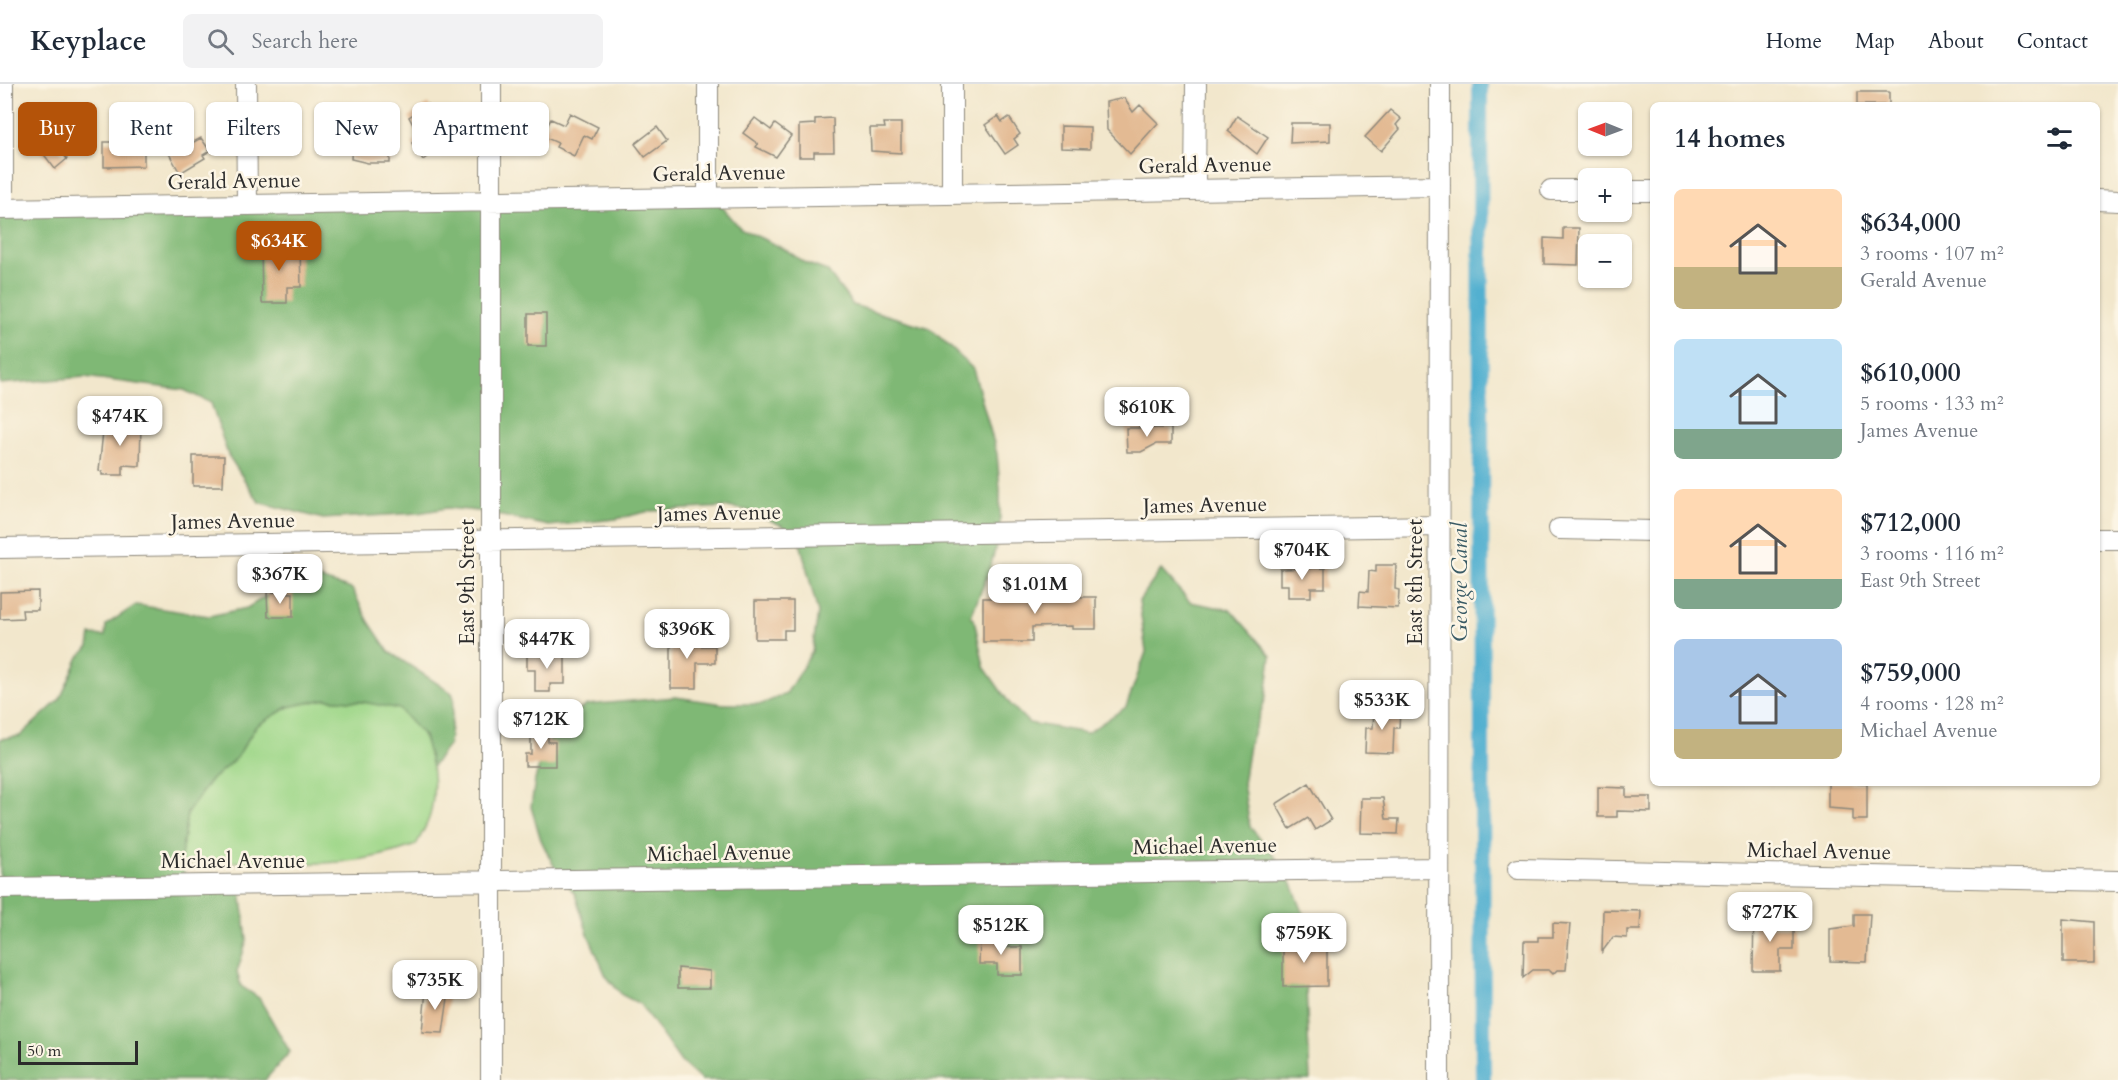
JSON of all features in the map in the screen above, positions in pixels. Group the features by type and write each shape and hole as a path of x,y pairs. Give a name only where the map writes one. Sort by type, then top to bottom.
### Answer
{"street":[{"path":"2,209 3,84"},
{"path":"246,84 248,205"},
{"name":"East 9th Street","path":"491,84 491,1080"},
{"path":"708,84 708,197"},
{"path":"952,84 952,194"},
{"path":"1195,189 1196,84"},
{"name":"East 8th Street","path":"1439,1080 1440,84"},
{"name":"Gerald Avenue","path":"2,209 1440,186"},
{"path":"1551,189 1578,190"},
{"path":"1632,191 1650,191"},
{"path":"2100,200 2118,201"},
{"name":"James Avenue","path":"0,548 1439,526"},
{"path":"1559,529 1650,531"},
{"path":"2100,539 2118,540"},
{"name":"Michael Avenue","path":"0,888 1439,868"},
{"name":"Michael Avenue","path":"1518,869 2118,880"}],"green space":[{"path":"713,196 740,228 786,250 805,263 827,271 853,305 930,328 973,369 997,454 1000,533 988,574 971,616 974,619 984,667 1010,704 1029,723 1087,733 1126,707 1146,652 1139,601 1161,570 1190,602 1231,610 1271,656 1266,697 1249,745 1243,784 1250,827 1276,858 1292,884 1311,933 1312,982 1306,986 1310,1080 701,1080 681,1062 640,1004 622,995 606,976 588,934 575,894 554,866 541,840 531,807 535,780 542,755 560,723 587,705 675,697 724,704 762,704 786,694 812,652 818,613 800,542 783,526 747,510 727,507 650,511 616,519 549,526 478,511 447,508 418,513 323,519 259,502 228,455 211,403 184,390 85,377 0,384 0,207"},
{"path":"316,578 352,589 369,622 389,652 452,693 454,698 449,744 432,767 424,736 399,709 363,702 326,699 288,707 256,726 237,757 209,782 187,813 180,864 192,890 241,890 247,940 237,972 241,986 259,998 290,1052 265,1080 0,1080 0,739 20,736 60,699 79,657 89,647 91,635 105,636 106,625 136,605 209,616 247,608 279,588"},
{"path":"326,699 394,707 411,718 419,729 430,756 433,798 427,824 416,845 369,858 326,863 180,864 187,813 209,782 237,757 256,726 288,707"}],"building":[{"path":"1857,92 1889,92 1889,102 1857,102"},
{"path":"1124,98 1133,112 1140,105 1158,123 1130,154 1107,130 1106,102"},
{"path":"1390,110 1401,119 1396,125 1400,129 1381,151 1365,137"},
{"path":"570,113 598,127 592,139 584,135 574,156 556,147 558,143 549,139 551,119 564,125"},
{"path":"998,116 1002,122 1009,117 1020,134 1014,139 1018,145 1005,154 985,125"},
{"path":"1237,116 1268,137 1257,154 1228,131"},
{"path":"755,118 771,130 775,124 791,136 776,157 756,147 758,144 743,133"},
{"path":"833,118 834,152 814,152 814,157 799,157 799,125 815,124 815,119"},
{"path":"884,123 901,123 901,153 871,151 870,128 885,128"},
{"path":"1291,123 1330,123 1330,141 1290,143"},
{"path":"1061,126 1090,127 1090,149 1061,148"},
{"path":"657,127 667,141 645,157 635,144"},
{"path":"201,138 206,145 206,153 203,155 205,158 180,173 170,156 194,156 194,142"},
{"path":"104,142 109,142 109,156 144,156 144,166 104,167"},
{"path":"45,156 65,156 67,159 55,169"},
{"path":"351,156 390,156 390,163 368,163 351,159"},
{"path":"1563,228 1579,228 1578,265 1544,264 1544,238 1563,239"},
{"path":"290,244 290,249 300,249 301,287 287,287 287,303 262,303 261,245"},
{"path":"528,314 546,314 546,346 528,346"},
{"path":"104,421 141,422 140,466 123,465 123,475 102,475 99,471"},
{"path":"1126,428 1171,428 1171,444 1156,444 1141,452 1127,452"},
{"path":"193,456 224,456 223,486 193,486"},
{"path":"1376,565 1396,565 1395,589 1399,590 1398,608 1359,606 1360,591 1368,592 1369,571 1376,572"},
{"path":"1325,568 1325,588 1311,588 1311,597 1288,597 1288,585 1280,585 1280,569"},
{"path":"38,591 38,610 22,610 23,618 0,619 0,592"},
{"path":"1017,591 1032,591 1032,594 1073,593 1073,597 1096,597 1096,629 1072,629 1072,626 1032,627 1032,642 983,642 983,598 1017,598"},
{"path":"267,592 293,593 293,617 268,617"},
{"path":"755,601 793,601 793,630 784,630 784,639 755,639"},
{"path":"671,631 690,631 690,646 715,646 715,663 697,663 697,688 671,688"},
{"path":"527,654 565,654 565,684 550,684 550,692 535,692 535,670 527,670"},
{"path":"1374,709 1400,710 1399,728 1394,728 1393,753 1365,752 1366,728 1373,728"},
{"path":"548,728 548,742 555,742 555,766 525,766 525,754 531,754 531,729"},
{"path":"1309,783 1331,820 1315,830 1308,818 1290,829 1276,804"},
{"path":"1828,786 1867,786 1867,820 1853,820 1853,810 1828,808"},
{"path":"1598,787 1626,788 1626,797 1651,797 1651,812 1617,811 1617,817 1598,817"},
{"path":"1361,798 1383,798 1386,819 1399,819 1398,834 1360,833"},
{"path":"1603,910 1641,911 1640,930 1627,930 1627,938 1613,937 1602,952"},
{"path":"1754,912 1769,912 1769,926 1794,927 1794,950 1780,950 1780,971 1753,971"},
{"path":"1854,914 1870,914 1867,962 1830,961 1830,929 1854,926"},
{"path":"2063,919 2094,922 2094,963 2063,963"},
{"path":"1553,923 1570,924 1566,970 1557,970 1553,974 1549,970 1533,970 1523,978 1524,941 1538,941 1538,937 1553,937"},
{"path":"980,937 1005,937 1007,947 1022,947 1022,975 997,975 997,964 979,964"},
{"path":"1283,938 1291,938 1297,943 1327,943 1327,986 1283,987"},
{"path":"678,968 710,971 710,988 678,988"},
{"path":"426,990 449,991 443,1033 422,1032"}],"waterway":[{"name":"George Canal","path":"1480,84 1483,1080"}]}
